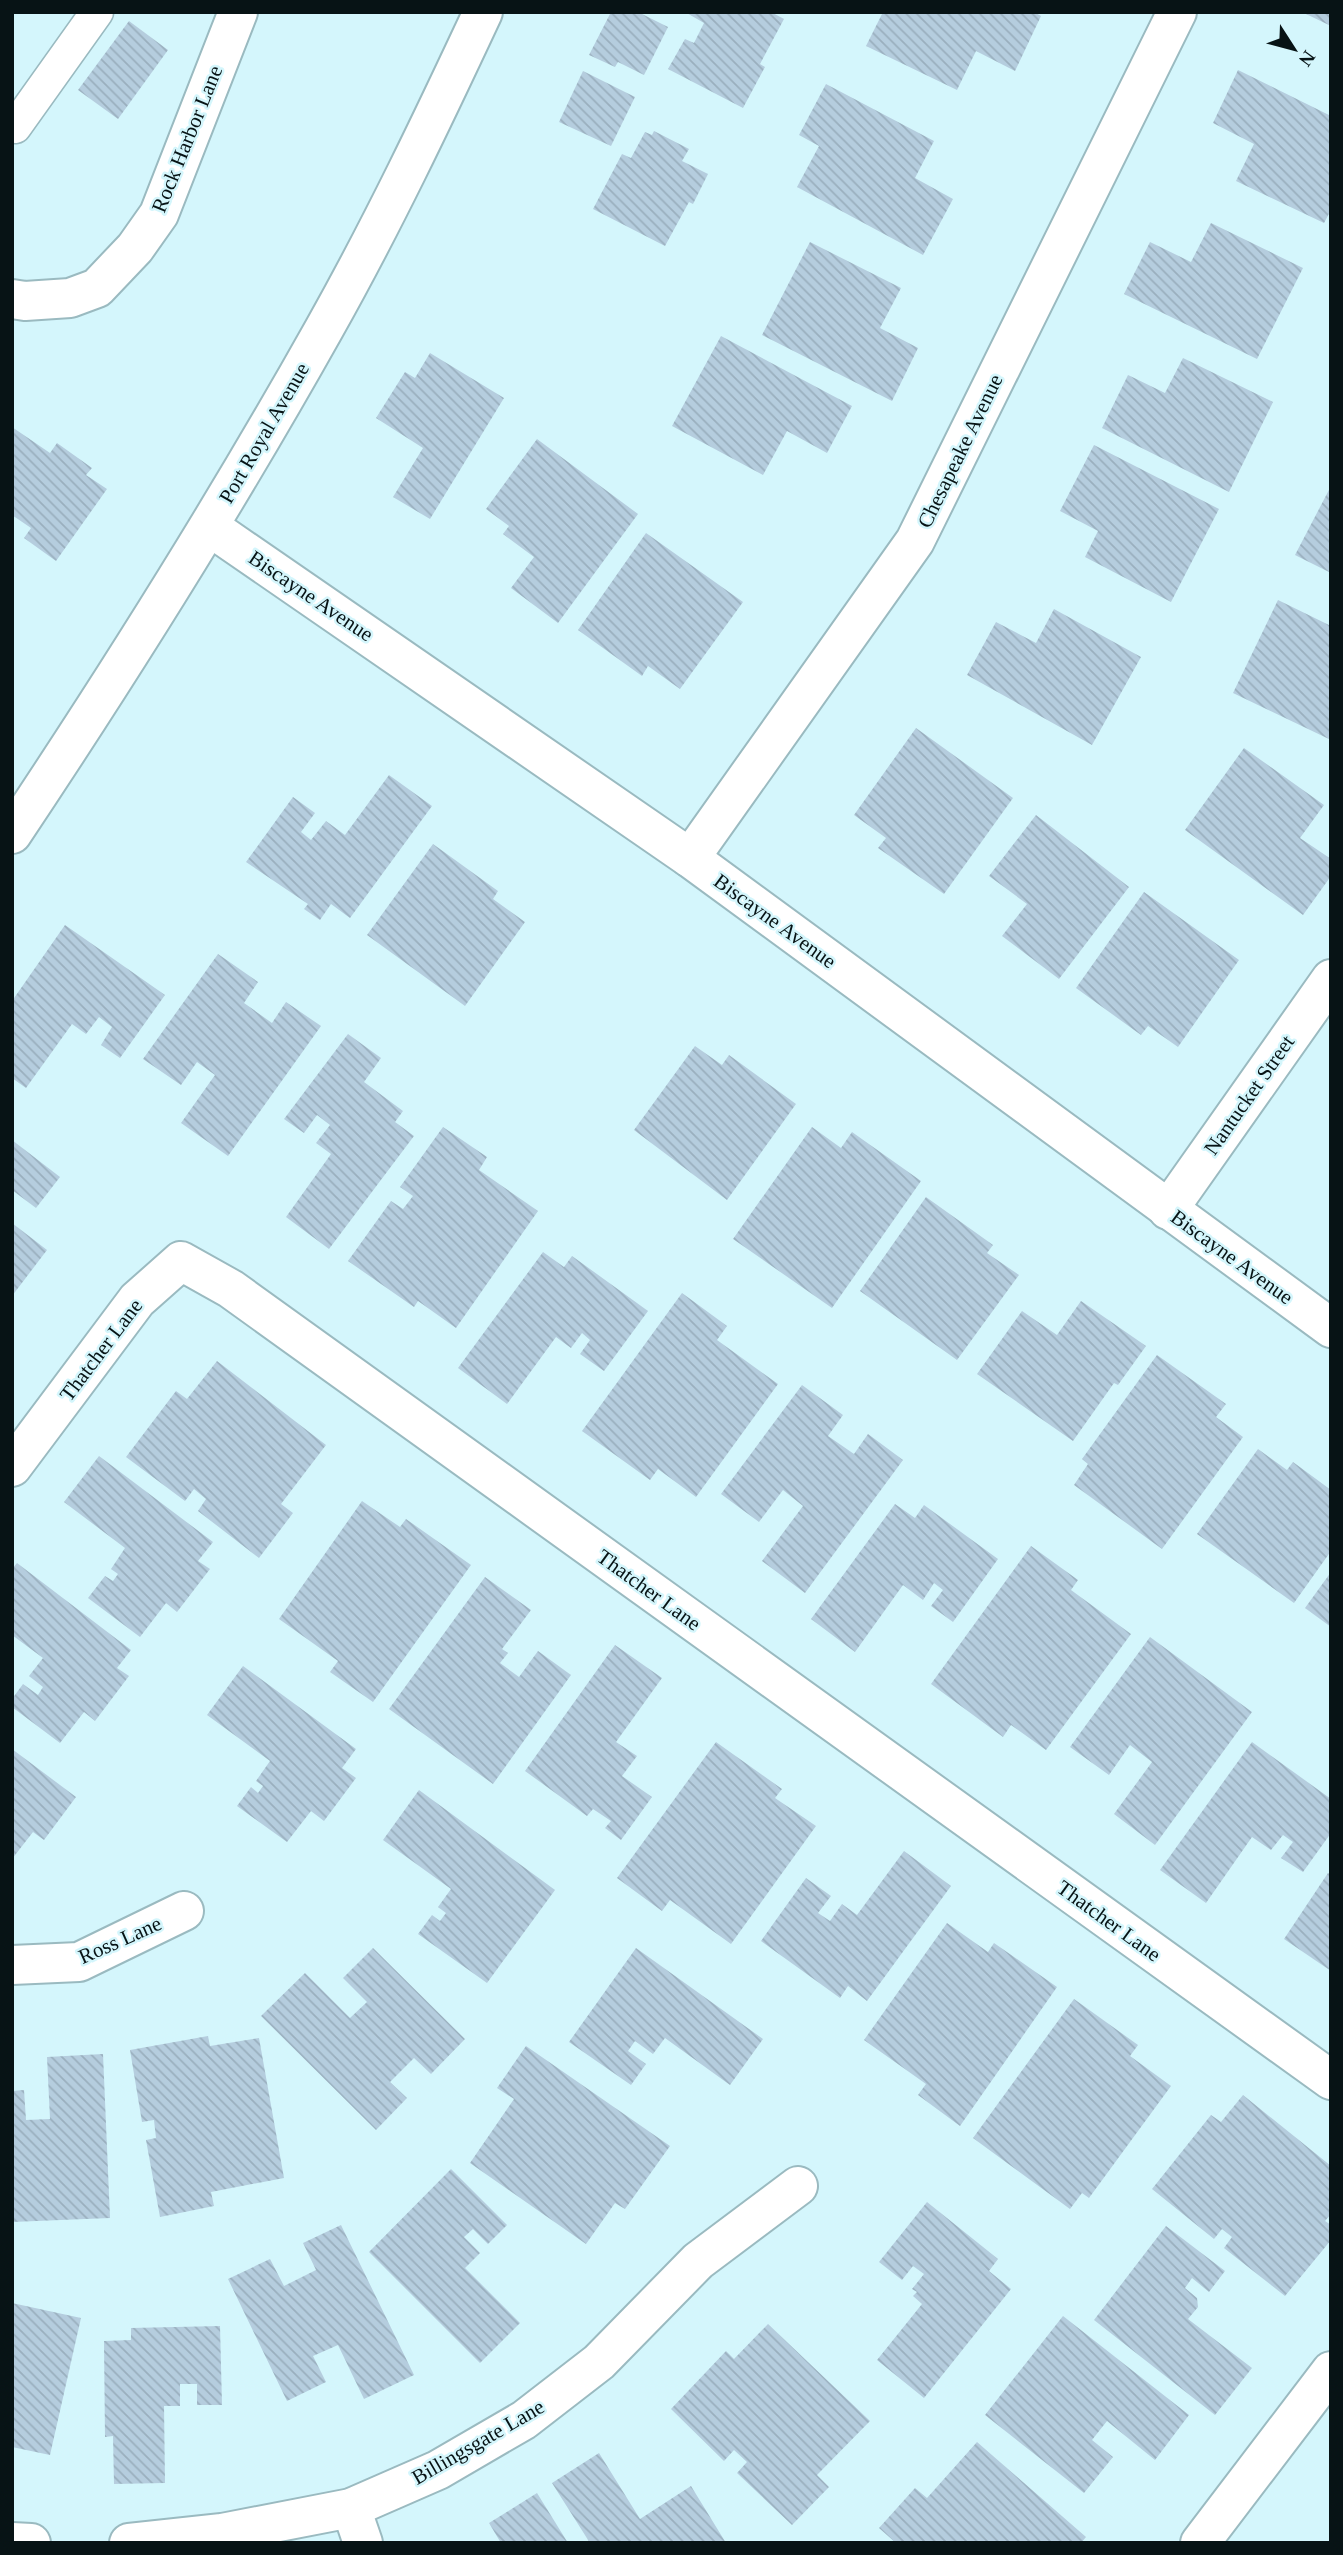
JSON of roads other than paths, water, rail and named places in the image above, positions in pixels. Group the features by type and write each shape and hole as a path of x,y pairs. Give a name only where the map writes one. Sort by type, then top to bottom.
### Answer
{"street":[{"name":"Rock Harbor Lane","path":"12,299 25,301 70,298 97,288 135,248 159,214 238,12"},
{"name":"Port Royal Avenue","path":"12,834 85,725 210,527 325,327 415,156 483,12"},
{"name":"Chesapeake Avenue","path":"690,858 915,541 1177,12"},
{"name":"Biscayne Avenue","path":"210,527 690,858 1331,1328"},
{"name":"Nantucket Street","path":"1168,1210 1331,979"},
{"name":"Thatcher Lane","path":"12,1467 137,1300 181,1261 231,1289 1331,2080"},
{"name":"Ross Lane","path":"12,1965 79,1962 184,1910"},
{"name":"Billingsgate Lane","path":"129,2543 222,2533 357,2525 438,2470 524,2420 599,2362 698,2261 798,2186"},
{"path":"1200,2543 1331,2371"},
{"path":"12,2542 31,2543"}],"lane":[{"path":"12,125 15,127 97,12"}]}
